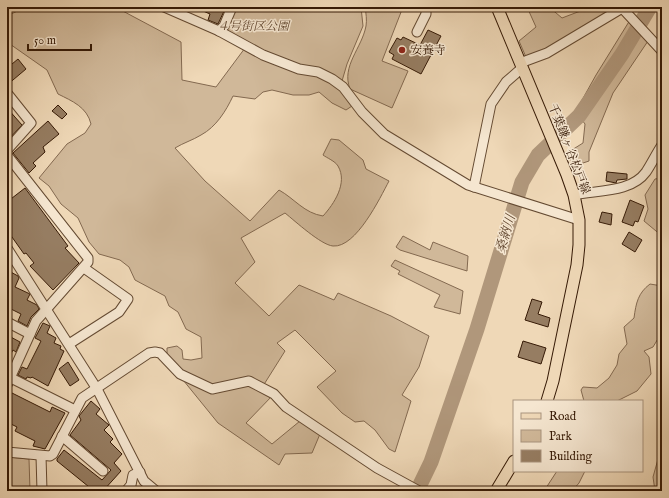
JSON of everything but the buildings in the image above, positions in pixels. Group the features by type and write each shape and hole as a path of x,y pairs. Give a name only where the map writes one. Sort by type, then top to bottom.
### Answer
{"main road":[{"name":"千葉鎌ヶ谷松戸線","path":"497,7 559,155 574,195 579,220 577,265 553,381 547,400"},
{"path":"496,491 513,463"}],"street":[{"path":"164,7 219,31 263,55 299,69 318,72 332,79 344,87 362,112 384,134 401,146 474,187 579,220"},
{"path":"219,31 224,26 232,7"},
{"path":"417,32 426,14 426,7"},
{"path":"474,187 491,104 506,82 521,65 547,53 623,8 662,50"},
{"path":"7,93 32,123 7,150"},
{"path":"574,195 627,186 636,182 646,172 662,145"},
{"path":"7,155 88,258 88,262 84,268 36,321 8,379 75,410"},
{"path":"7,248 97,389 144,480 156,491"},
{"path":"69,344 118,312 128,298 84,268"},
{"path":"7,322 30,334"},
{"path":"7,452 41,456 50,456 53,454 82,398 150,353 155,352 160,353 180,374 212,389 249,381 274,394 286,407 377,468 419,491"},
{"path":"62,436 103,471"},
{"path":"41,456 42,491"},
{"path":"126,491 131,485 133,475 140,472"}],"green space":[{"path":"26,7 109,7 119,9 181,42 182,80 216,87 245,48 317,74 341,87 352,106 346,110 332,103 319,92 309,95 293,95 272,90 263,92 255,99 233,96 224,113 211,128 198,137 175,148 205,181 250,221 279,190 310,212 323,216 331,206 341,186 341,173 337,164 323,155 331,139 339,140 363,160 366,169 389,181 366,221 350,239 342,244 333,246 322,242 285,213 241,238 255,262 235,283 269,316 299,285 334,300 338,293 391,316 429,336 419,367 402,395 411,401 395,452 389,449 375,430 364,421 355,422 342,413 317,387 336,371 295,330 277,343 285,351 263,386 247,378 219,387 181,371 167,357 167,348 177,346 182,350 183,359 191,360 202,358 201,337 186,329 178,312 169,306 165,296 135,280 129,267 120,260 99,254 89,242 78,218 61,204 49,186 39,178 67,144 85,133 91,124 86,113 78,105 58,94 47,70 7,42 7,14 9,15"},
{"name":"４号街区公園","path":"236,7 361,7 363,26 347,64 342,81 298,68 225,32"},
{"path":"365,7 403,7 382,61 408,71 392,108 350,89 348,73 353,57 364,34 366,26"},
{"path":"527,7 549,7 562,18 583,10 583,7 621,7 546,52 526,57 519,41 536,27"},
{"path":"630,20 648,41 613,93 589,152 589,161 574,166 567,153 583,143 585,124 579,116 577,109"},
{"path":"662,178 662,236 644,221 648,209 645,195 655,179"},
{"path":"403,236 430,250 433,242 468,256 467,271 400,250 396,247"},
{"path":"395,260 463,291 460,314 434,307 440,295 398,274 400,271 391,266"},
{"path":"650,284 662,286 662,332 653,347 644,351 649,357 651,374 637,391 619,400 584,400 581,390 583,387 597,388 609,378 617,365 619,354 627,344 624,327 634,318 638,299 646,287"},
{"path":"179,375 201,386 249,383 273,395 246,423 272,444 300,421 320,434 312,453 285,454 279,465 218,423"},
{"path":"660,452 662,453 662,491 655,491 653,477"},
{"path":"7,457 29,459 30,491 7,491"},
{"path":"556,472 584,472 579,483 572,491 544,491"}],"waterway":[{"name":"桑納川","path":"417,491 431,462 477,329 522,182 538,155 579,116 622,54 650,7"}],"place":[{"name":"安養寺","path":"402,50"}]}
